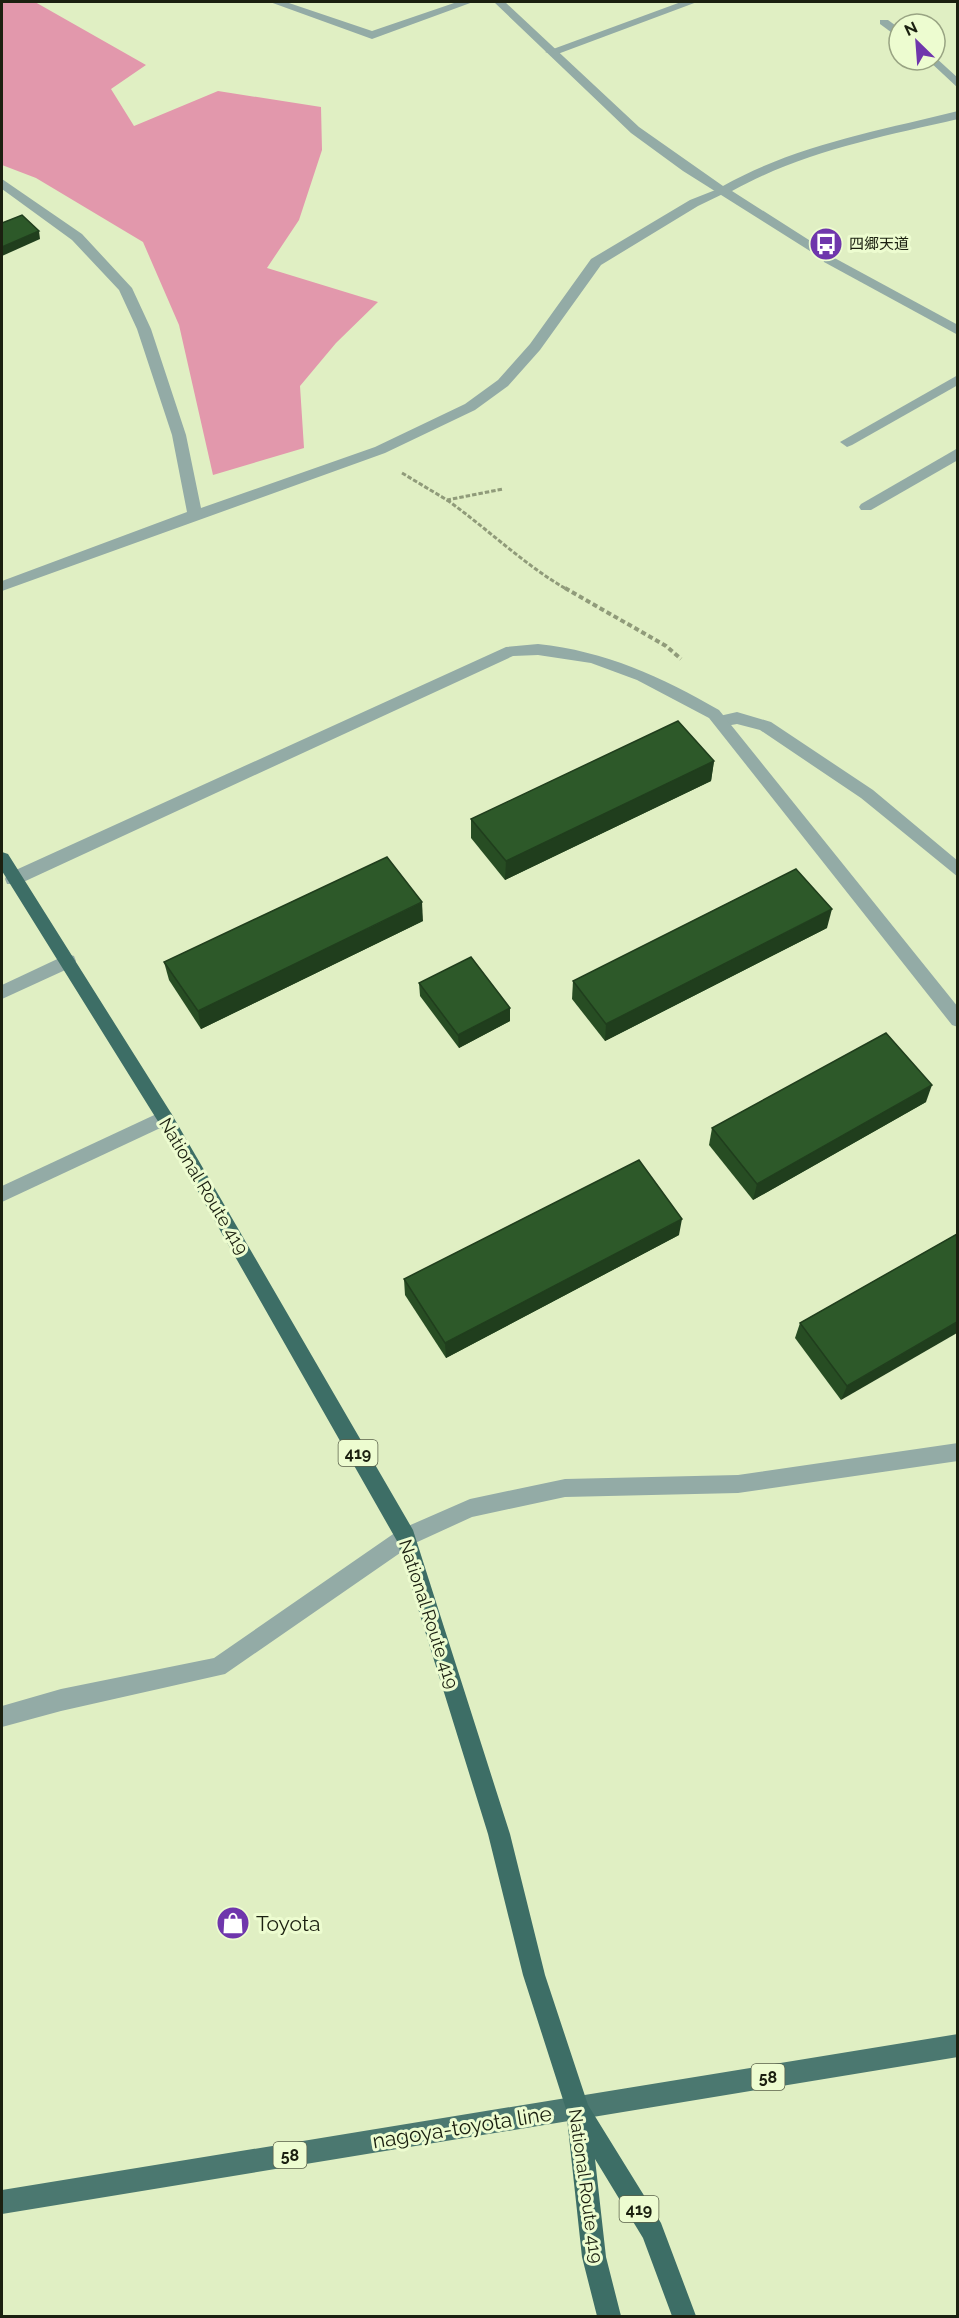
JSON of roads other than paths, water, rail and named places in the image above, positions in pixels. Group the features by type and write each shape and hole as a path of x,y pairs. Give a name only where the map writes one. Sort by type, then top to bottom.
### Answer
{"highway":[{"name":"National Route 419","path":"2,858 12,879 68,962 165,1118 406,1537 499,1834 534,1975 578,2109 594,2257 609,2316"},
{"name":"419","path":"578,2109 653,2231 684,2316"}],"main road":[{"name":"nagoya-toyota line","path":"2,2202 957,2045"}],"street":[{"path":"276,2 372,34 467,2"},
{"path":"499,2 635,130 723,191 829,259 957,331"},
{"path":"552,52 691,2"},
{"path":"945,72 957,85"},
{"path":"2,586 195,514 376,452 470,407 502,383 535,347 596,262 694,203 723,191 744,178 781,164 838,146 957,115"},
{"path":"2,183 77,237 126,288 144,329 179,435 195,514"},
{"path":"847,442 957,379"},
{"path":"866,507 957,453"},
{"path":"12,879 511,651 540,648 571,651 658,681 714,714 957,1020"},
{"path":"720,721 737,718 765,726 867,794 957,871"},
{"path":"2,992 68,962"},
{"path":"2,1194 165,1118"},
{"path":"2,1717 61,1700 218,1666 406,1537 470,1508 565,1488 738,1484 957,1452"}],"place":[{"name":"四郷天道","path":"826,244"},
{"name":"Toyota","path":"233,1923"}]}
